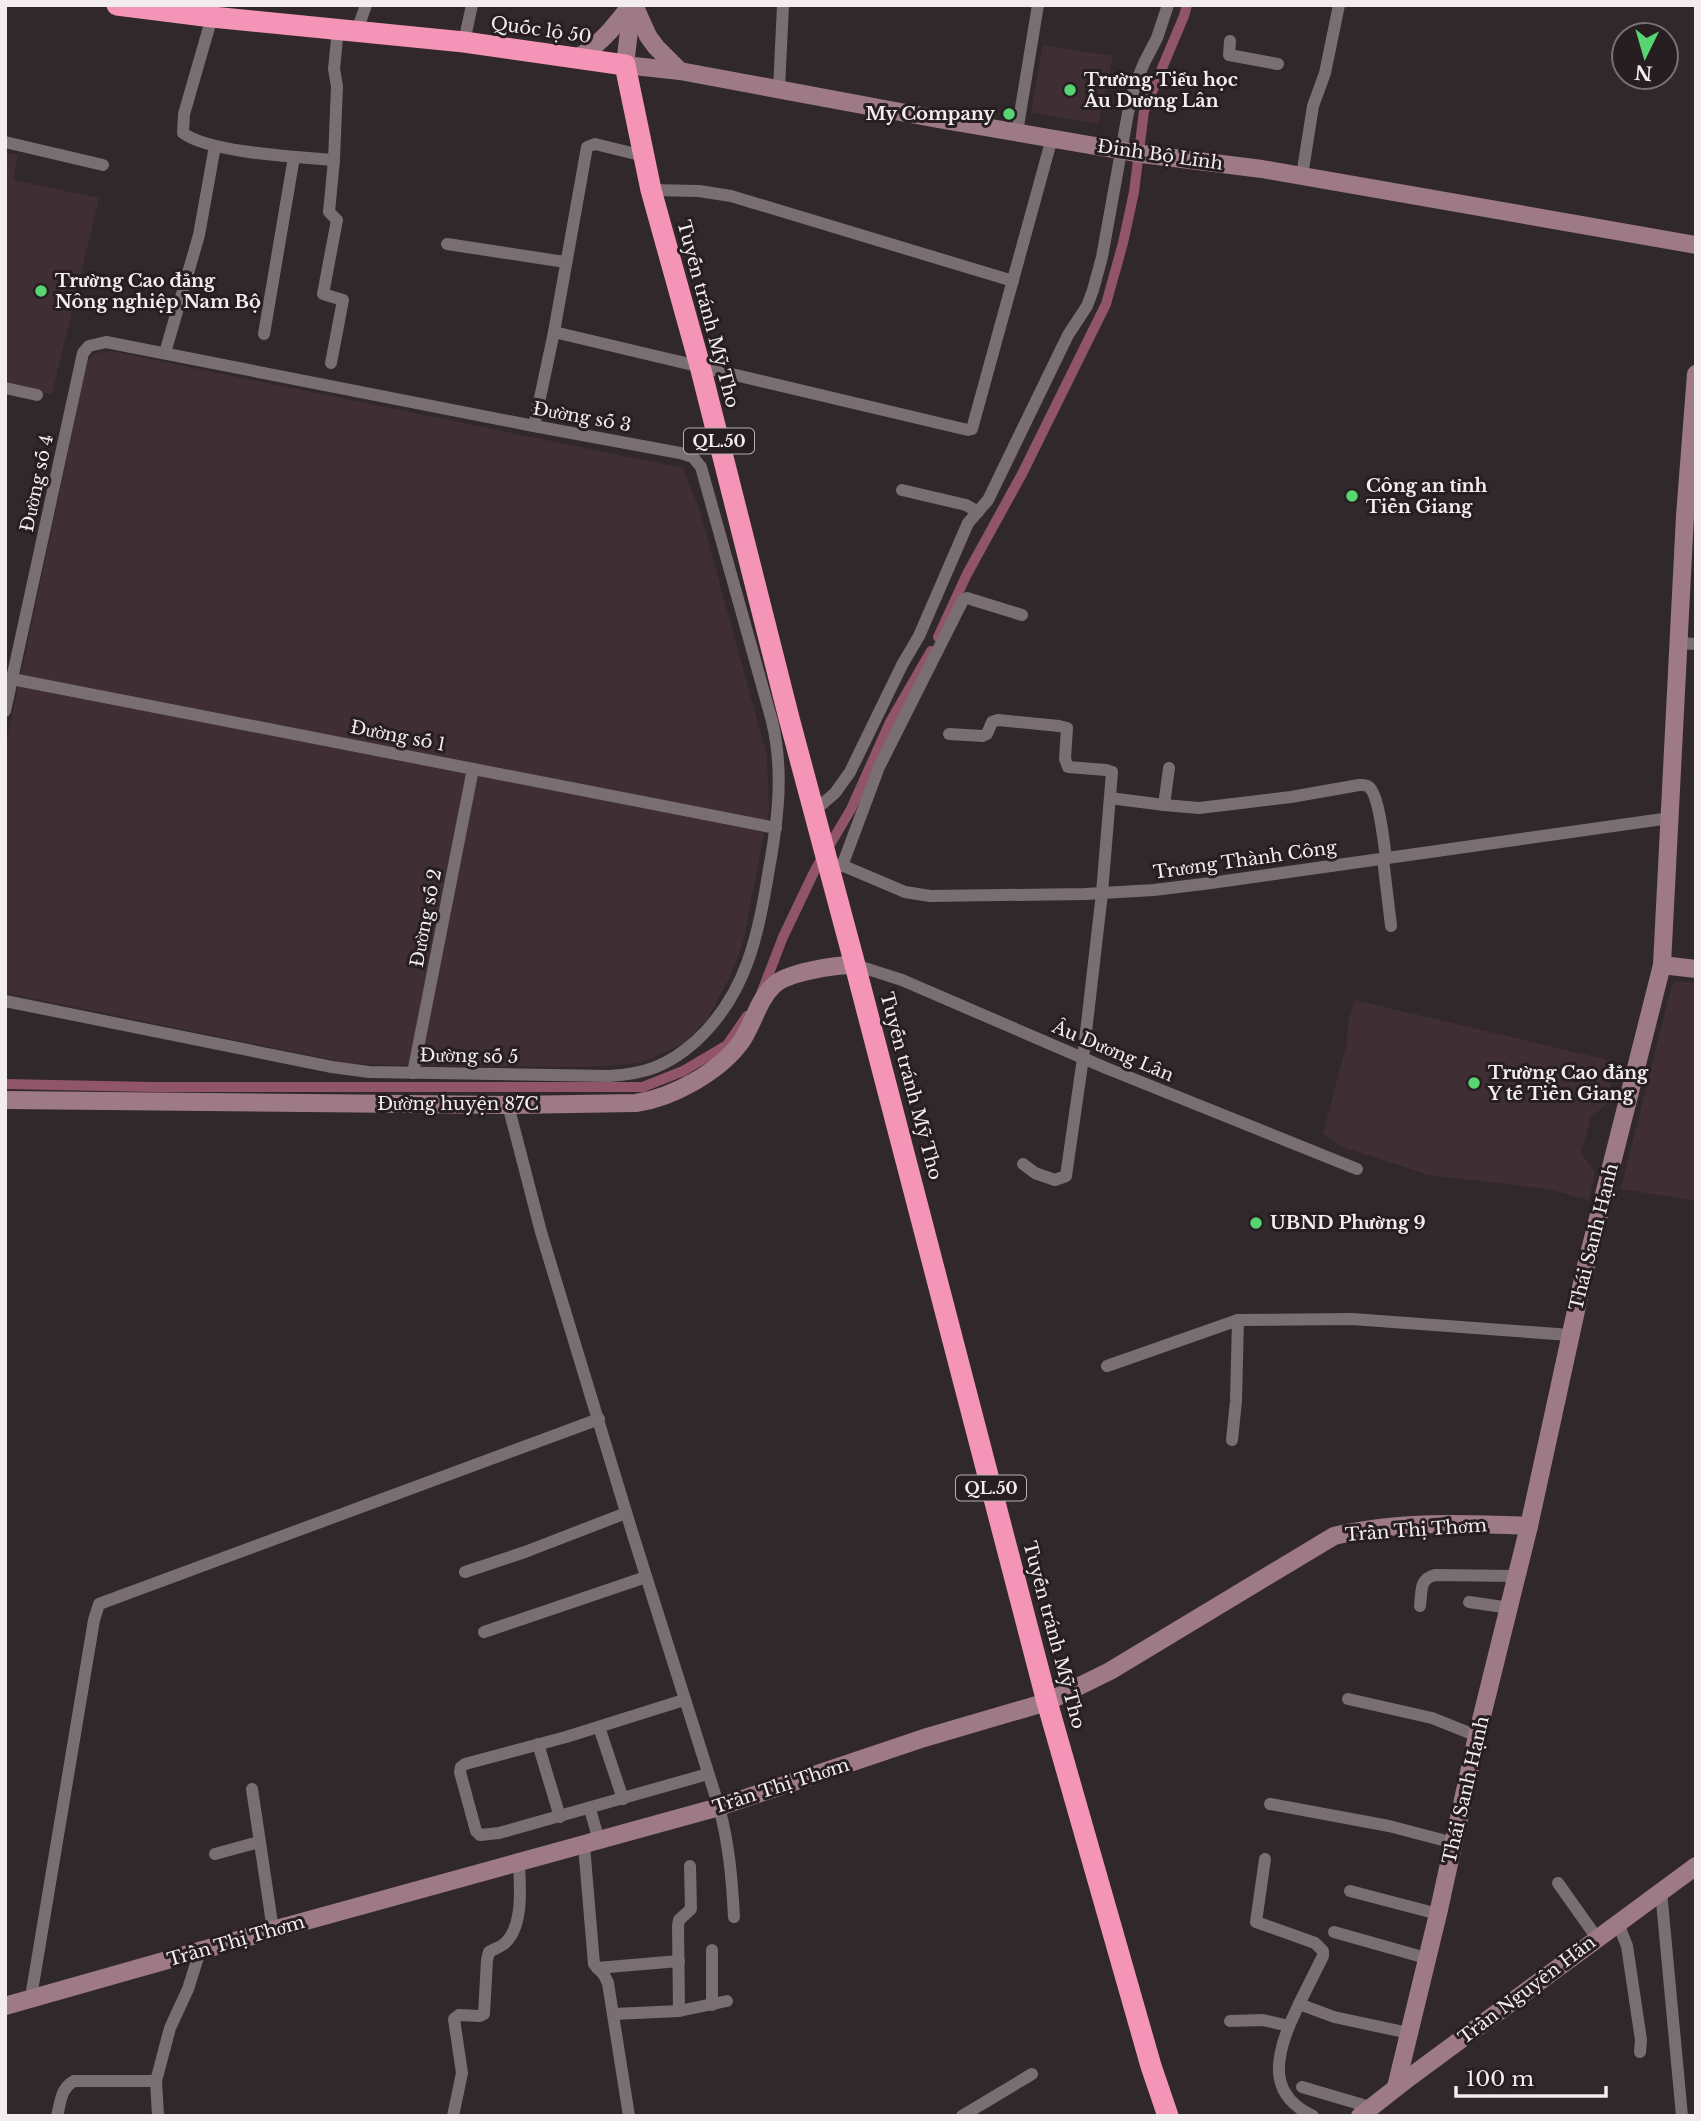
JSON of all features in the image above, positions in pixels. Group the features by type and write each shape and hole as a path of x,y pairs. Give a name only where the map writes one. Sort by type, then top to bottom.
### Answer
{"highway":[{"name":"Quốc lộ 50","path":"117,5 212,17 244,13 347,30 464,42 625,65"},
{"name":"Tuyến tránh Mỹ Tho","path":"625,65 651,190 738,516 781,720 832,862 855,965 1047,1702 1150,2066 1168,2116"}],"street":[{"path":"331,363 343,300 323,294 337,220 329,212 338,86 334,62 347,30 366,5"},
{"path":"464,42 472,5"},
{"path":"577,58 608,35 632,5"},
{"path":"625,65 632,5"},
{"path":"632,5 648,36 680,71"},
{"path":"779,89 783,5"},
{"path":"1017,132 1038,5"},
{"path":"815,814 850,772 919,636 968,523 988,500 1068,335 1087,306 1130,152 1135,85 1157,38 1168,5"},
{"path":"1302,176 1313,106 1325,73 1339,5"},
{"path":"212,17 184,114 183,133 215,146 334,160"},
{"path":"1230,41 1229,55 1278,64"},
{"name":"Đinh Bộ Lĩnh","path":"625,65 680,71 1130,152 1302,176 1696,245"},
{"path":"554,332 972,429 1052,138"},
{"path":"5,142 103,165"},
{"path":"534,426 554,332 587,147 595,144 644,156"},
{"path":"165,353 197,246 215,146"},
{"path":"264,334 294,157"},
{"path":"651,190 699,191 731,196 1013,281"},
{"path":"447,244 565,262"},
{"name":"Đường số 3","path":"89,346 106,342 693,457 701,467 781,720 776,828"},
{"name":"Đường số 4","path":"5,711 83,353 89,346"},
{"name":"Thái Sanh Hạnh","path":"1396,2087 1529,1526 1570,1335 1662,965 1670,818 1687,644 1685,516 1696,374"},
{"path":"5,388 37,395"},
{"path":"902,489 966,505 978,512"},
{"path":"716,521 738,516"},
{"path":"832,862 964,600 975,600 1022,615"},
{"name":"Đường số 1","path":"12,679 776,828"},
{"path":"949,734 983,736 987,734 992,722 998,720 1067,728 1065,764 1112,772 1102,893 1066,1176 1055,1180 1035,1173 1023,1164"},
{"path":"1164,805 1169,768"},
{"name":"Đường số 2","path":"413,1073 473,769"},
{"path":"1110,798 1199,808 1290,797 1364,784 1372,789 1379,815 1391,926"},
{"name":"Trương Thành Công","path":"832,862 915,894 1102,893 1154,890 1670,818"},
{"name":"Đường số 5","path":"5,1001 332,1067 369,1072 630,1075 660,1066 680,1056 722,1014 746,971 761,914 776,828"},
{"name":"Âu Dương Lân","path":"855,965 902,979 1083,1058 1357,1169"},
{"name":"Đường huyện 87C","path":"5,1100 508,1105 652,1101 669,1095 702,1076 733,1051 741,1042 774,984 831,966 855,965"},
{"path":"1662,965 1696,969"},
{"path":"508,1105 541,1232 718,1804 730,1859 734,1917"},
{"path":"1107,1366 1238,1320 1352,1318 1570,1335"},
{"path":"1232,1440 1238,1320"},
{"path":"31,1997 97,1607 598,1419"},
{"path":"465,1572 626,1513"},
{"name":"Trần Thị Thơm","path":"5,2006 519,1863 1047,1702 1110,1671 1334,1536 1359,1530 1468,1523 1529,1526"},
{"path":"1420,1606 1423,1581 1426,1577 1517,1576"},
{"path":"484,1632 646,1577"},
{"path":"1469,1602 1510,1608"},
{"path":"1348,1699 1432,1718 1477,1737"},
{"path":"684,1700 461,1767 460,1772 476,1831 480,1835 488,1835 591,1811 623,1799 710,1781"},
{"path":"599,1727 623,1799"},
{"path":"538,1744 560,1817"},
{"path":"252,1789 273,1930"},
{"path":"1270,1804 1390,1826 1454,1843"},
{"path":"591,1811 594,1841 594,1964 608,1983 629,2116"},
{"path":"215,1854 259,1842"},
{"path":"1265,1859 1256,1922 1315,1943 1323,1951 1289,2026 1280,2055 1280,2080 1285,2095 1292,2104 1313,2116"},
{"path":"453,2116 462,2073 454,2019 456,2015 484,2014 489,1952 507,1941 516,1922 521,1898 519,1863"},
{"path":"679,2011 679,1920 691,1909 690,1866"},
{"name":"Trần Nguyên Hãn","path":"1365,2111 1696,1866"},
{"path":"1558,1883 1597,1938"},
{"path":"1350,1891 1438,1913"},
{"path":"1661,1891 1682,2116"},
{"path":"1618,1923 1627,1946 1641,2039 1640,2052"},
{"path":"1334,1932 1426,1958"},
{"path":"712,1950 712,2005"},
{"path":"158,2116 156,2081 170,2028 188,1989 200,1951"},
{"path":"597,1968 679,1961"},
{"path":"614,2014 679,2011 727,2001"},
{"path":"1299,2004 1334,2017 1409,2033"},
{"path":"1230,2021 1263,2021 1289,2026"},
{"path":"962,2116 1032,2074"},
{"path":"57,2116 61,2094 67,2085 74,2081 156,2081"},
{"path":"1302,2087 1365,2111"}],"shaded area":[{"name":"Trường Tiểu học Âu Dương Lân","path":"1043,45 1113,56 1098,124 1031,112"},
{"name":"Trường Cao đẳng Nông nghiệp Nam Bộ","path":"5,152 18,155 13,180 99,198 52,394 5,385"},
{"path":"111,351 683,468 699,508 767,756 769,809 743,942 731,975 708,1018 683,1044 641,1063 586,1067 349,1063 5,993 5,750 87,362 96,353"},
{"path":"1677,981 1696,983 1696,1201 1621,1189 1672,985"},
{"name":"Trường Cao đẳng Y tế Tiền Giang","path":"1355,1000 1617,1062 1607,1104 1591,1117 1581,1153 1595,1172 1589,1200 1547,1189 1429,1175 1342,1147 1323,1133 1347,1043 1348,1022"}],"waterway":[{"path":"938,637 967,574 1022,474 1106,304 1134,192 1144,111 1187,5"},
{"path":"761,994 783,937 815,870 851,809 890,722 931,651"},
{"path":"5,1084 153,1087 643,1087 683,1071 727,1045 747,1016"}],"place":[{"name":"Trường Tiểu học Âu Dương Lân","path":"1070,90"},
{"name":"My Company","path":"1009,114"},
{"name":"Trường Cao đẳng Nông nghiệp Nam Bộ","path":"41,291"},
{"name":"Công an tỉnh Tiền Giang","path":"1352,496"},
{"name":"Trường Cao đẳng Y tế Tiền Giang","path":"1474,1083"},
{"name":"UBND Phường 9","path":"1256,1223"}]}
